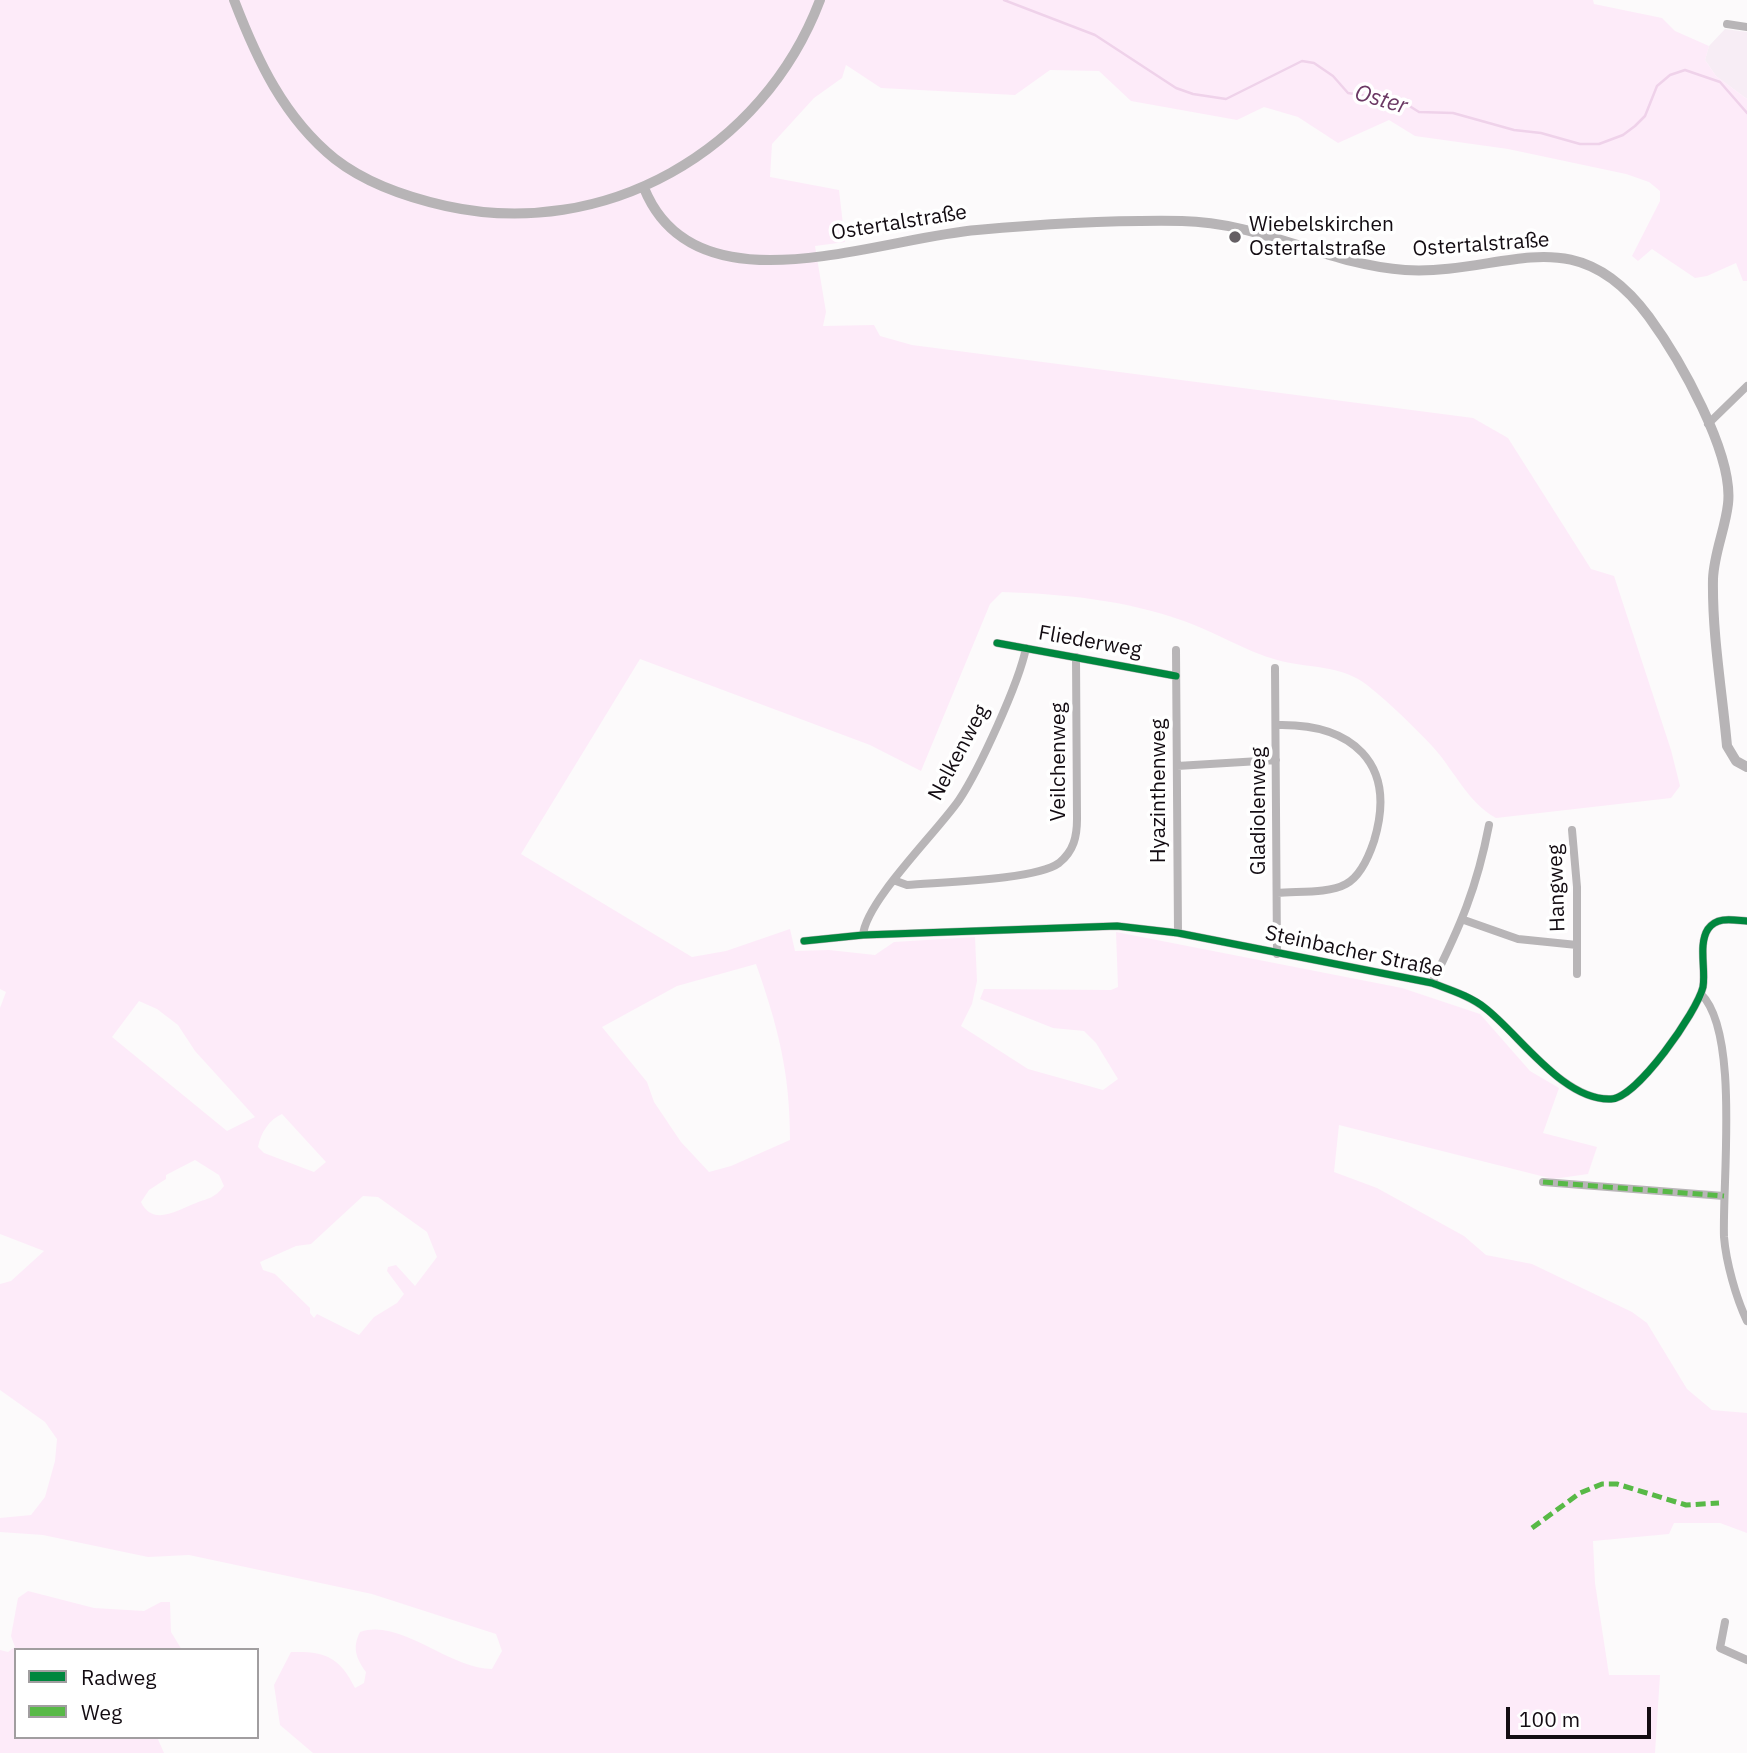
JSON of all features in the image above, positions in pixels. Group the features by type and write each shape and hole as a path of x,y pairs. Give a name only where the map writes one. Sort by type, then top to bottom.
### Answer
{"main road":[{"path":"234,0 260,63 287,107 334,157 374,183 450,207 521,214 582,208 644,188 679,170 738,124 784,70 820,0"},
{"name":"Ostertalstraße","path":"644,188 651,205 677,236 704,250 742,258 813,257 975,230 1184,221 1259,231 1364,263 1407,270 1532,256 1564,258 1595,268 1635,299 1665,341 1708,424 1728,479 1728,502 1713,578 1727,746 1736,761 1747,767"}],"street":[{"path":"1727,24 1747,27"},
{"path":"1708,424 1747,386"},
{"name":"Fliederweg","path":"997,643 1176,676"},
{"name":"Nelkenweg","path":"863,935 877,905 959,800 1017,677 1026,648"},
{"name":"Hyazinthenweg","path":"1176,650 1178,933"},
{"name":"Veilchenweg","path":"896,881 907,885 1031,873 1052,867 1069,853 1077,835 1076,657"},
{"name":"Gladiolenweg","path":"1275,668 1277,954"},
{"path":"1276,725 1318,727 1355,745 1373,769 1381,800 1380,818 1371,851 1351,881 1329,889 1277,893"},
{"path":"1177,766 1276,760"},
{"path":"1432,983 1464,920 1489,825"},
{"name":"Hangweg","path":"1572,830 1577,974"},
{"name":"Hangweg","path":"1464,920 1518,939 1577,945"},
{"path":"1747,921 1721,920 1706,933 1701,994 1711,1007 1724,1061 1724,1240 1747,1321"},
{"name":"Steinbacher Straße","path":"804,941 863,935 1117,926 1178,933 1432,983 1475,1001 1505,1026 1541,1064 1582,1091 1609,1100 1620,1098 1638,1084 1701,994"},
{"path":"1543,1182 1724,1196"},
{"path":"1725,1622 1720,1648 1747,1660"}],"shaded area":[{"path":"0,0 1593,0 1594,4 1662,18 1675,31 1709,46 1705,60 1716,76 1747,99 1747,281 1743,281 1736,263 1707,276 1695,278 1652,249 1638,261 1632,256 1660,201 1660,191 1649,182 1626,174 1508,149 1415,136 1389,120 1338,143 1298,117 1264,107 1237,120 1131,101 1099,71 1050,70 1015,95 881,88 846,65 842,78 814,98 772,144 770,177 839,190 845,242 815,246 826,312 823,326 874,325 880,336 912,345 1473,418 1508,438 1591,569 1614,576 1671,750 1680,786 1671,798 1496,818 1477,804 1441,756 1418,731 1357,678 1335,670 1289,663 1265,656 1184,621 1139,608 1048,594 1002,592 990,604 921,771 870,745 640,659 521,854 692,957 726,951 790,929 795,951 829,950 875,955 894,942 975,937 977,981 972,1004 961,1026 1028,1069 1103,1090 1118,1079 1096,1043 1084,1031 1053,1028 980,999 984,989 1111,990 1118,987 1116,932 1402,988 1480,1014 1530,1071 1559,1088 1543,1133 1597,1147 1588,1174 1553,1179 1339,1125 1334,1172 1377,1188 1464,1236 1486,1255 1532,1264 1632,1312 1647,1323 1687,1389 1712,1410 1747,1413 1747,1533 1720,1523 1674,1523 1669,1534 1593,1541 1595,1583 1609,1675 1660,1675 1655,1753 313,1753 280,1725 274,1685 291,1652 313,1653 330,1658 343,1669 355,1688 364,1683 366,1672 356,1653 360,1632 392,1632 459,1661 492,1669 502,1651 496,1634 372,1594 189,1555 148,1557 43,1535 0,1532 0,1518 31,1515 45,1497 55,1461 57,1439 45,1422 0,1390 0,1284 11,1281 44,1251 0,1234 0,1008 6,992 0,989","holes":["756,964 781,1050 788,1093 790,1140 731,1166 709,1172 681,1142 654,1102 647,1082 602,1027 677,986","139,1001 157,1009 178,1025 195,1051 255,1117 227,1131 112,1037","282,1114 326,1162 314,1172 264,1153 258,1147 261,1136 269,1123","195,1160 219,1175 224,1186 212,1197 166,1214 152,1214 141,1202 149,1190 166,1179 166,1175","363,1196 378,1197 427,1232 437,1257 415,1286 396,1265 388,1267 387,1271 404,1294 397,1303 374,1317 359,1335 317,1314 314,1318 310,1308 275,1274 263,1270 260,1262 296,1246 311,1244"]},
{"path":"1725,29 1747,32 1747,99 1716,76 1705,60 1709,46"},
{"path":"28,1591 94,1608 144,1611 161,1602 170,1602 171,1632 181,1648 14,1648 14,1739 158,1739 164,1753 0,1753 0,1650 8,1652 15,1647 11,1636 18,1598"}],"waterway":[{"name":"Oster","path":"1004,0 1095,35 1176,88 1193,94 1226,99 1302,61 1314,63 1333,76 1348,93 1403,102 1419,112 1453,113 1514,130 1541,133 1580,144 1599,144 1623,135 1635,126 1645,116 1657,86 1670,75 1685,70 1720,82 1747,113"}],"marked path":[{"path":"1543,1182 1724,1196"},
{"path":"1532,1528 1580,1493 1602,1484 1617,1484 1686,1505 1719,1503"}],"cycle path":[{"path":"997,643 1176,676"},
{"path":"804,941 863,935 1117,926 1178,933 1432,983 1453,991 1485,1008 1559,1078 1593,1097 1611,1099 1636,1085 1690,1015 1703,987 1703,942 1708,929 1721,920 1747,921"}],"place":[{"name":"Wiebelskirchen Ostertalstraße","path":"1235,237"}]}
